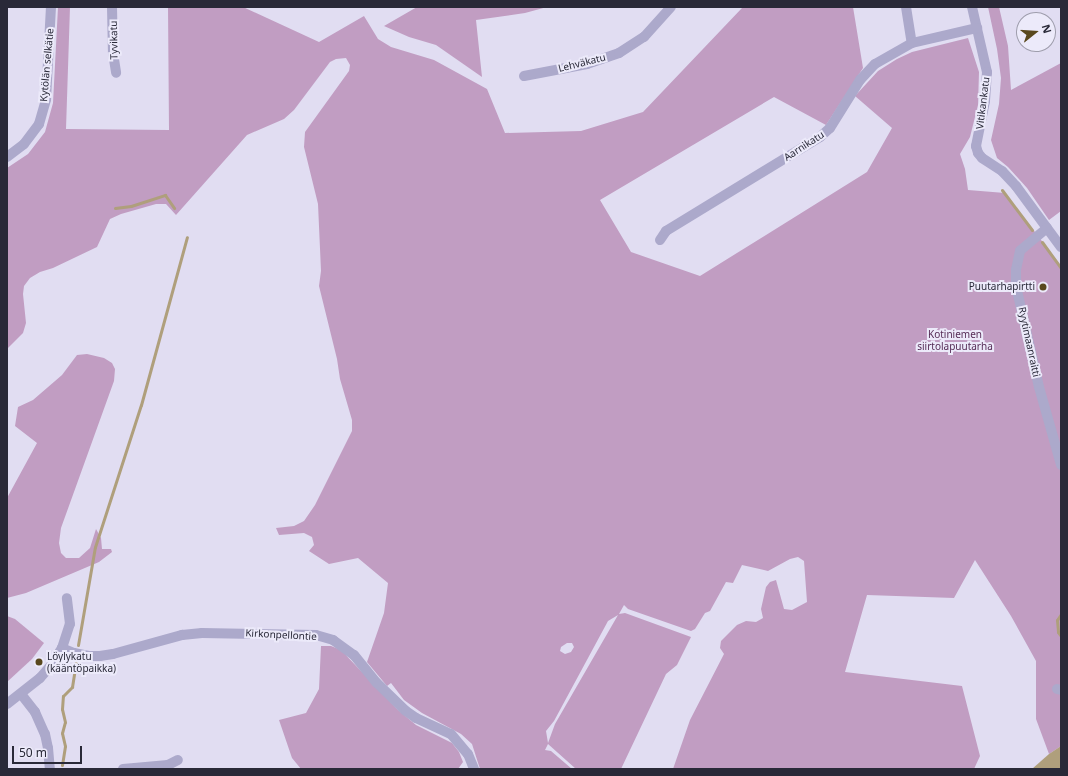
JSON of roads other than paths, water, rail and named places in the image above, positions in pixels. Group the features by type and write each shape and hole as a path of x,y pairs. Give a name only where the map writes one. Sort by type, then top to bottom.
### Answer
{"street":[{"name":"Kytölän selkätie","path":"7,157 24,144 39,124 46,99 51,7"},
{"name":"Tyvikatu","path":"112,7 113,53 116,73"},
{"name":"Lehväkatu","path":"524,76 587,64 619,53 644,37 671,7"},
{"path":"906,7 912,43"},
{"name":"Vitikankatu","path":"972,7 987,72 985,102 976,146 978,153 982,158 1002,171 1016,186 1047,228"},
{"name":"Aarnikatu","path":"660,240 666,231 820,137 830,128 860,80 875,64 912,43 977,28"},
{"path":"1047,228 1061,247"},
{"name":"Ryytimaanraitti","path":"1047,228 1020,251 1016,270 1016,286 1038,387 1061,465"},
{"path":"7,704 40,678 52,664 62,648 70,624 67,598"},
{"name":"Kirkonpellontie","path":"62,648 74,653 89,656 100,656 113,654 182,635 202,633 316,635 333,640 354,655 377,683 406,711 416,718 451,734 468,754 474,769"},
{"path":"21,694 35,712 45,734 50,769"},
{"path":"123,769 168,765 178,760"}],"waterway":[{"path":"1002,190 1032,230"},
{"path":"115,208 131,206 165,195 174,208"},
{"path":"78,645 95,547 141,405 187,237"},
{"path":"1042,242 1061,268"},
{"path":"1061,614 1057,620 1058,632 1061,636"},
{"path":"62,765 65,746 62,733 65,722 62,709 63,696 72,687 76,662"}],"place":[{"name":"Puutarhapirtti","path":"1043,287"},
{"name":"Löylykatu (kääntöpaikka)","path":"39,662"}],"park label":[{"name":"Kotiniemen siirtolapuutarha","path":"955,340"}]}
